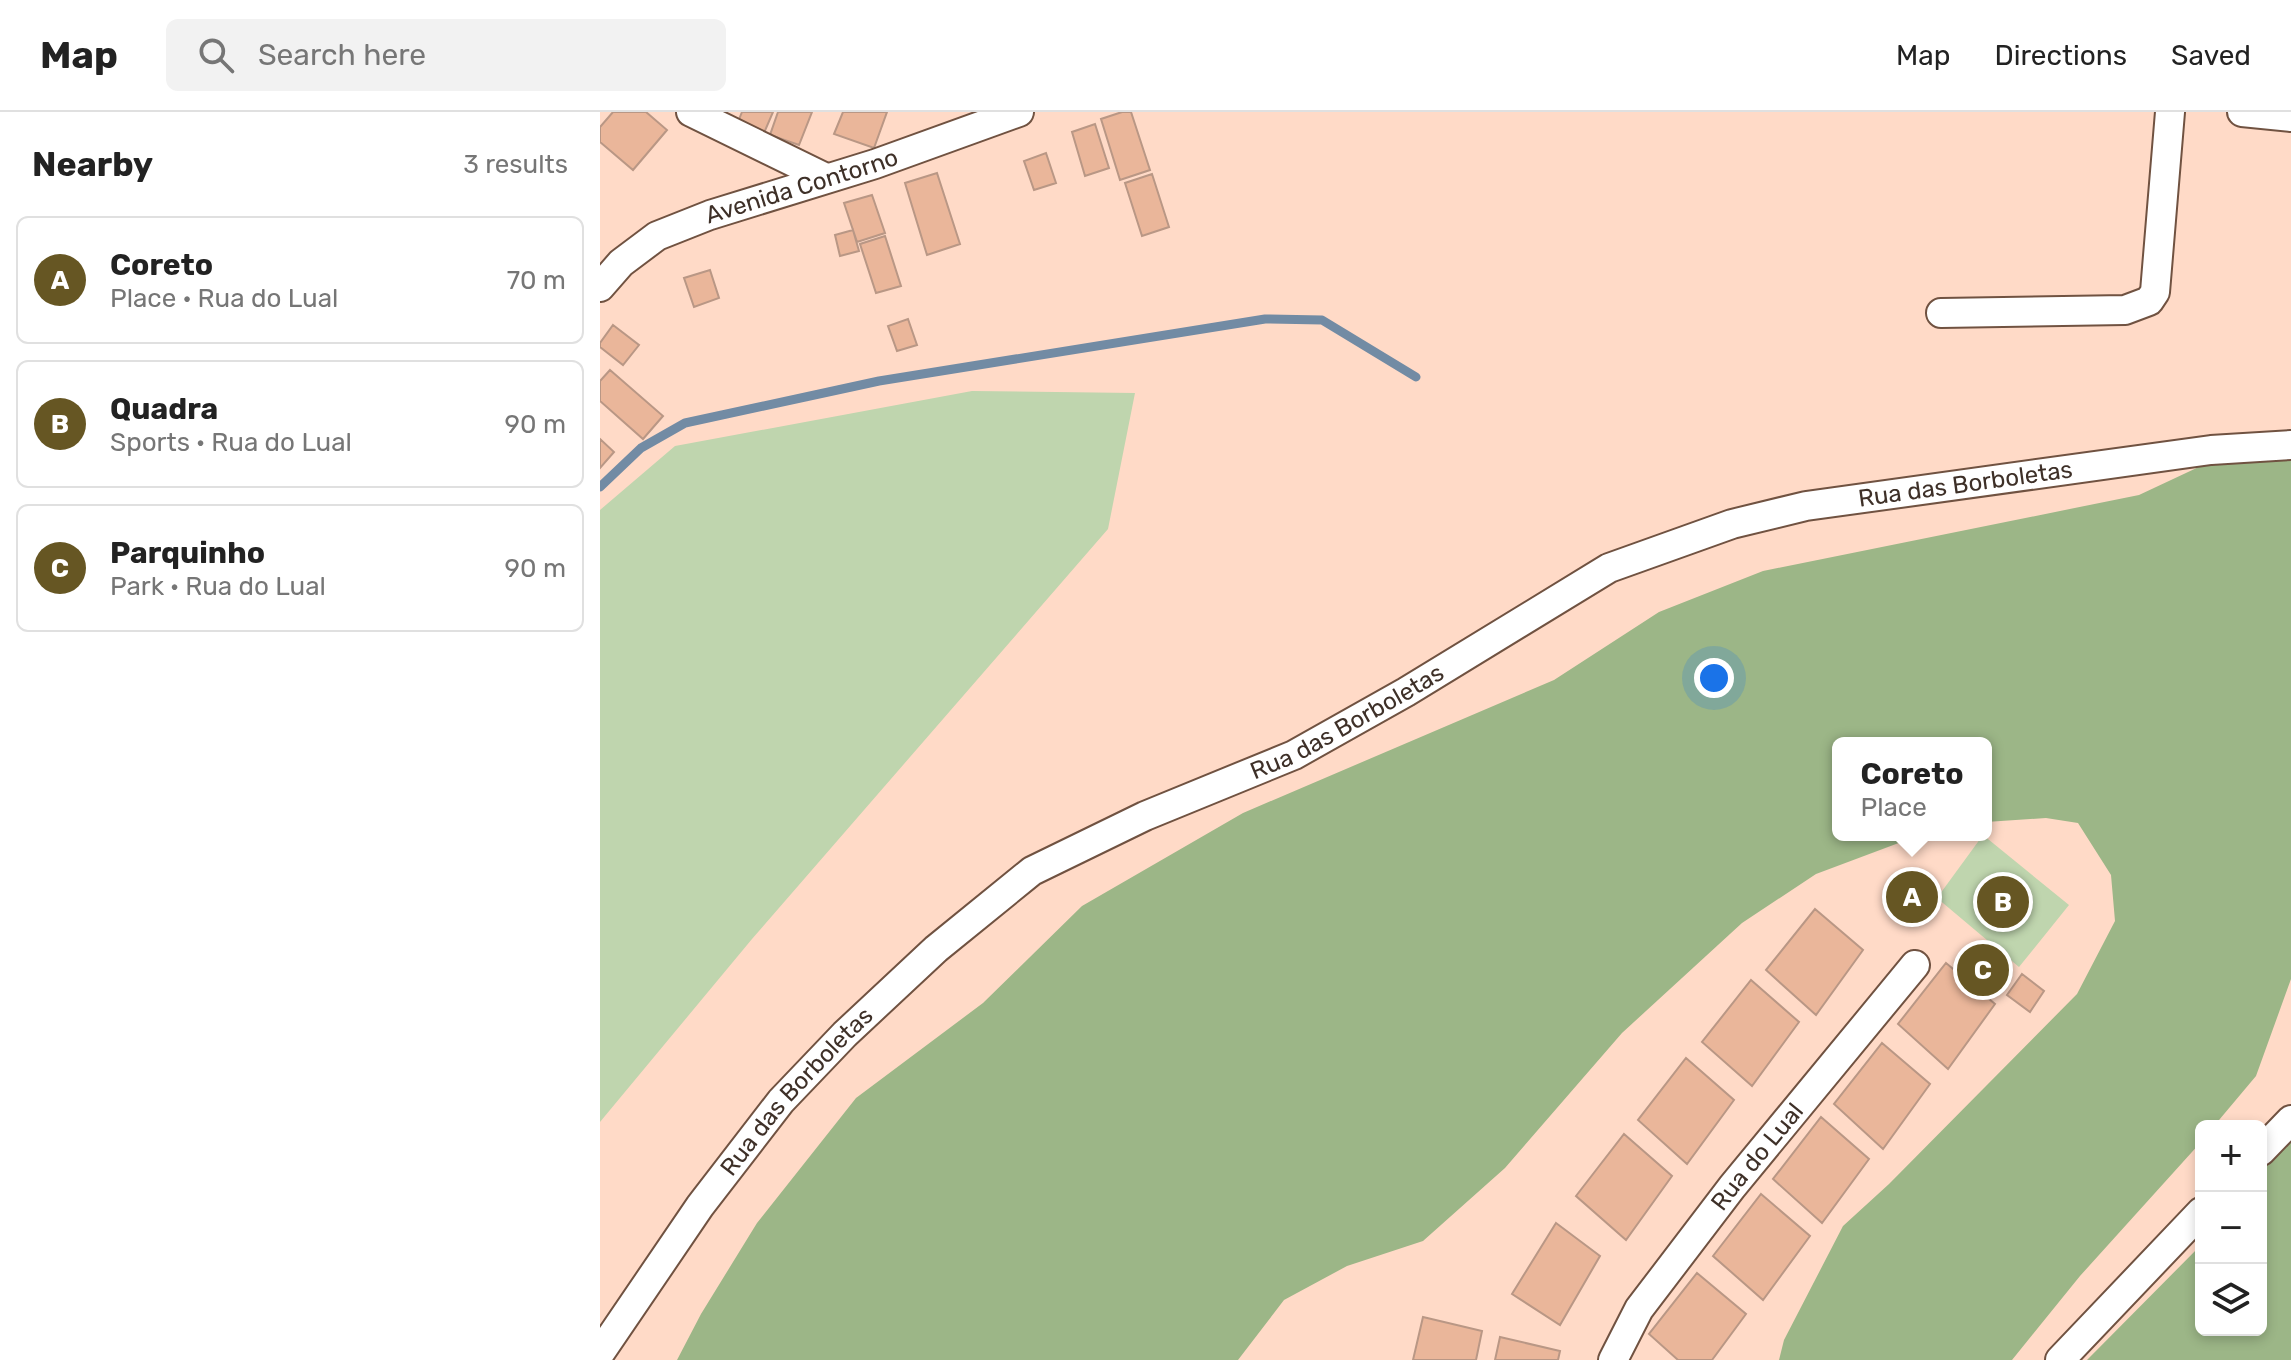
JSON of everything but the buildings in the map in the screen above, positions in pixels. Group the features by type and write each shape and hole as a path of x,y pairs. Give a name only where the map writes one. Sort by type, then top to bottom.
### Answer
{"street":[{"path":"691,112 826,178"},
{"name":"Avenida Contorno","path":"600,287 621,263 657,236 710,215 875,164 1019,112"},
{"path":"1941,313 2125,310 2149,301 2155,292 2170,112"},
{"path":"2242,112 2291,117"},
{"name":"Rua das Borboletas","path":"600,1353 700,1206 781,1101 845,1034 936,949 1032,871 1145,816 1294,755 1406,692 1609,568 1732,524 1806,506 2211,450 2291,445"},
{"name":"Rua do Lual","path":"1613,1360 1639,1309 1732,1187 1915,965"},
{"path":"2267,1145 2291,1120"},
{"path":"2060,1360 2195,1218"}],"green space":[{"path":"972,391 1135,393 1108,529 752,939 600,1122 600,510 675,446"},
{"path":"2291,461 2291,979 2256,1076 2219,1120 2195,1120 2195,1149 2080,1276 2012,1360 1779,1360 1784,1340 1843,1226 1889,1184 2077,994 2115,921 2111,875 2078,823 2046,818 1992,822 1992,737 1832,737 1832,841 1904,841 1816,874 1742,923 1622,1033 1505,1168 1423,1241 1347,1266 1284,1300 1238,1360 677,1360 701,1314 757,1223 856,1098 983,1003 1082,906 1243,813 1554,680 1659,612 1763,571 2139,495 2203,465"},
{"path":"1979,841 1990,841 2069,905 2019,967 1937,898"},
{"path":"2291,1140 2291,1360 2087,1360 2195,1251 2195,1336 2267,1336 2267,1165"}],"waterway":[{"path":"600,487 641,448 685,423 879,381 1265,319 1322,320 1416,377"}],"place":[{"name":"Coreto","path":"1912,897"},
{"name":"Quadra","path":"2003,902"},
{"name":"Parquinho","path":"1983,970"}]}
